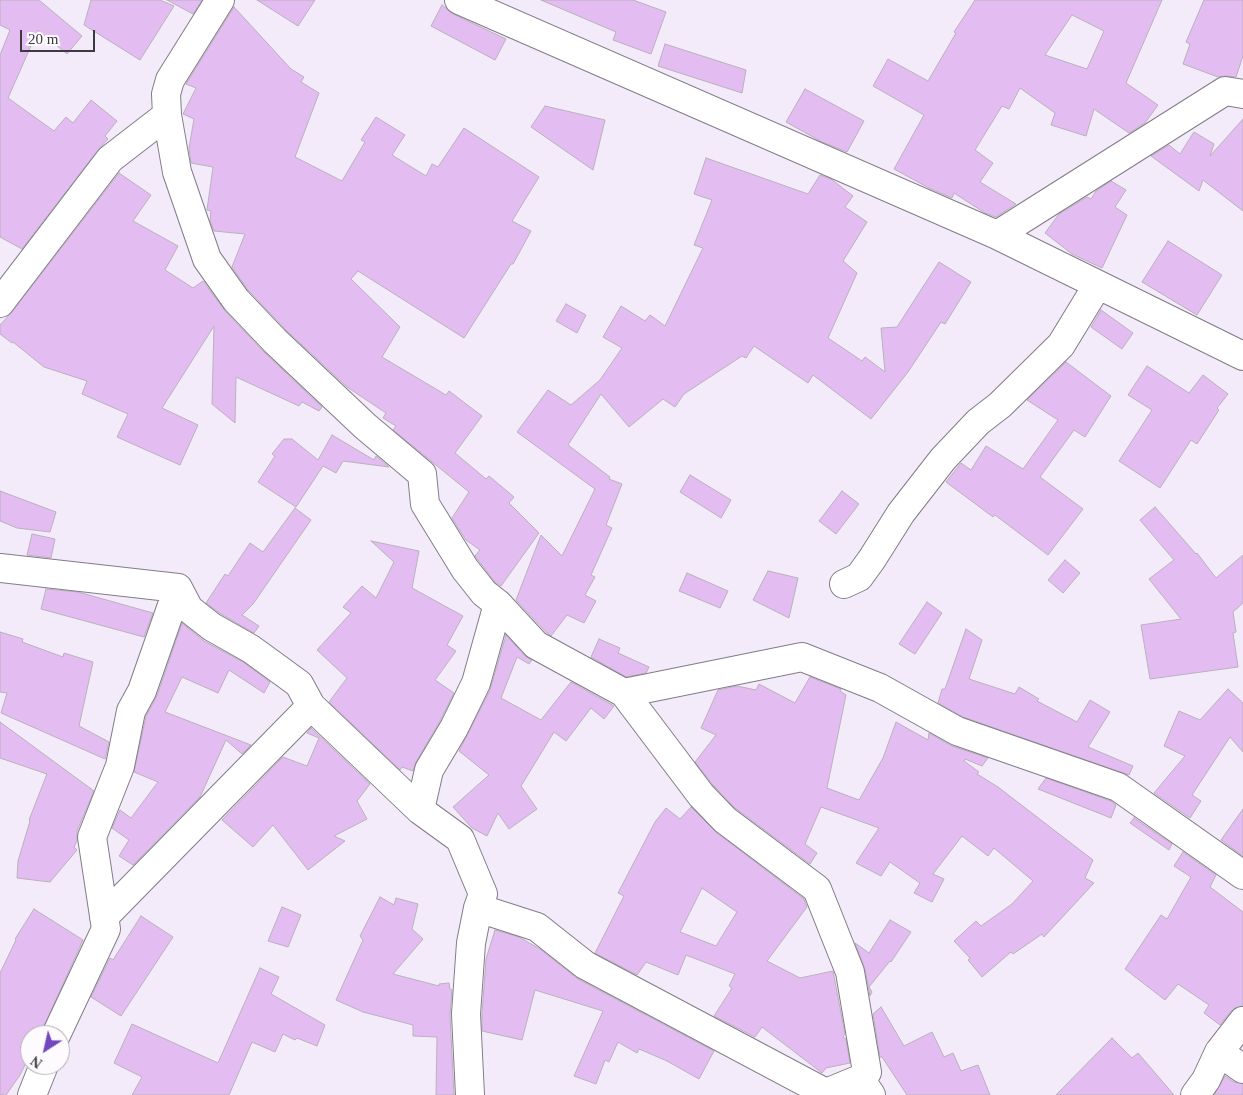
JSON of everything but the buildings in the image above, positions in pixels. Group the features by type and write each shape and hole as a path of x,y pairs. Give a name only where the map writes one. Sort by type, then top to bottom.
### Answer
{"street":[{"path":"220,0 170,80 166,94 167,114 176,172 207,259 236,300 282,348 365,426 422,474 425,504 465,569 484,593 498,604 536,645 624,693 701,795 725,820 817,888 850,972 867,1072 858,1090 826,1093 585,966 537,927 478,908"},
{"path":"459,0 997,235 1097,286 1243,356"},
{"path":"997,235 1225,91 1243,94"},
{"path":"0,303 110,159 167,114"},
{"path":"844,584 859,577 901,513 942,459 978,422 1000,405 1061,345 1097,286"},
{"path":"0,568 178,588"},
{"path":"178,588 190,609 212,627 251,649 299,684 310,706 420,810 460,839 482,894 471,943 466,1014 470,1095"},
{"path":"61,1025 106,929 92,837 120,766 131,711 142,691 178,588"},
{"path":"420,810 429,770 454,728 476,683 498,604"},
{"path":"624,693 802,657 880,688 958,731 1118,787 1243,875"},
{"path":"104,917 310,706"},
{"path":"1195,1095 1206,1080 1219,1052 1243,1021"},
{"path":"1219,1052 1243,1069"},
{"path":"32,1095 40,1075"}]}
